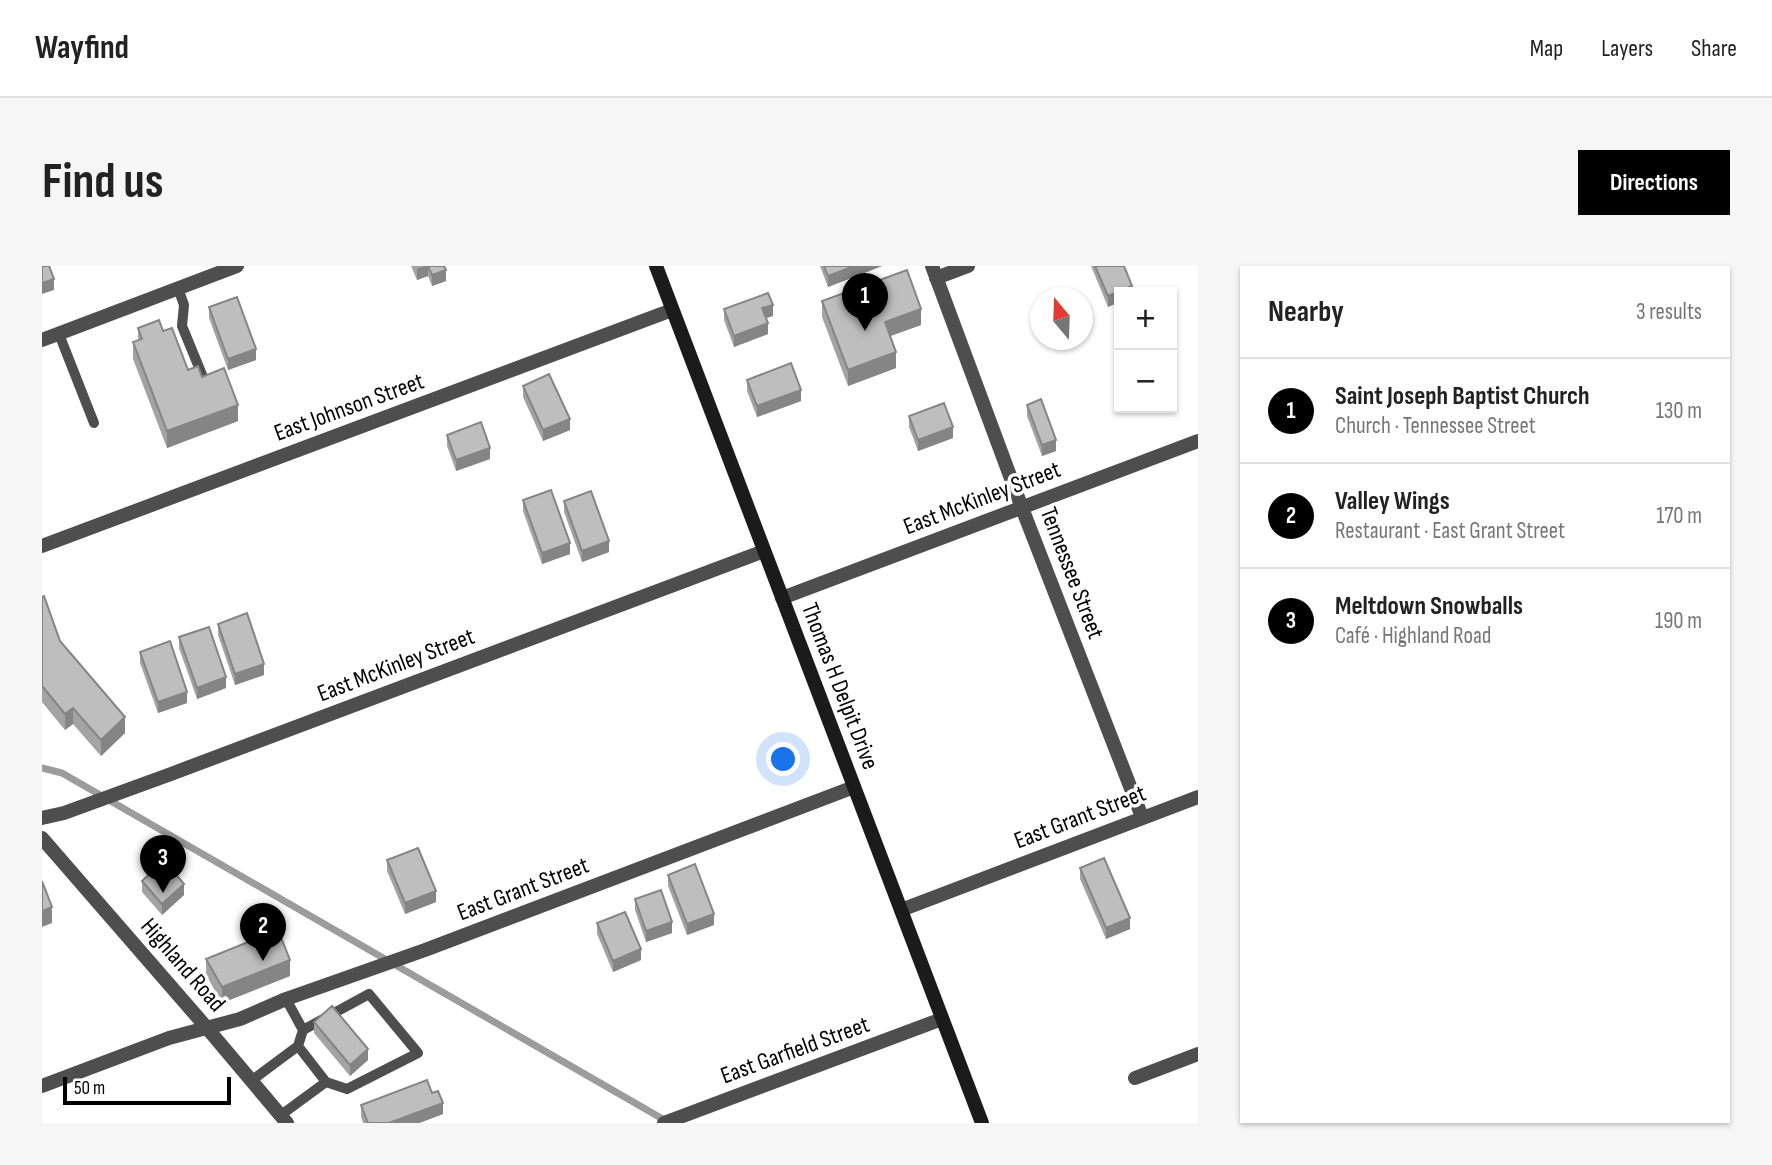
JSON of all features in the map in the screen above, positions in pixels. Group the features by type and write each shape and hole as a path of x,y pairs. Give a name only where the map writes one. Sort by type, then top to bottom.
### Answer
{"main road":[{"name":"Thomas H Delpit Drive","path":"656,266 982,1123"}],"street":[{"path":"42,340 237,266"},
{"path":"934,272 968,266"},
{"name":"Tennessee Street","path":"934,272 1142,817"},
{"name":"East Johnson Street","path":"42,546 672,310"},
{"name":"East McKinley Street","path":"782,598 1198,442"},
{"name":"East McKinley Street","path":"42,818 137,786 764,551"},
{"name":"East Grant Street","path":"42,1086 169,1038 240,1018 286,999 351,978 854,787"},
{"name":"East Grant Street","path":"901,910 1198,797"},
{"name":"Highland Road","path":"42,838 284,1119"},
{"name":"East Garfield Street","path":"664,1123 942,1019"},
{"path":"1135,1078 1198,1054"}],"lane":[{"path":"178,288 184,305 182,326 205,382"},
{"path":"59,334 94,423"},
{"path":"251,1081 298,1046 303,1030 369,994 418,1053 346,1089 326,1082 298,1046"},
{"path":"286,999 303,1030"},
{"path":"284,1119 326,1082"}],"building":[{"path":"42,266 49,266 54,279 42,283"},
{"path":"428,266 444,266 446,270 432,275"},
{"path":"824,266 854,266 828,276"},
{"path":"1095,266 1124,266 1132,286 1114,287 1114,294 1108,296"},
{"path":"907,270 921,309 885,322 896,352 848,370 822,301"},
{"path":"768,293 773,305 762,308 768,323 734,336 724,309"},
{"path":"237,297 256,349 228,359 209,307"},
{"path":"159,320 163,331 172,328 188,370 198,366 202,377 224,368 238,405 167,431 133,342 142,339 138,328"},
{"path":"791,363 801,390 757,406 747,380"},
{"path":"549,374 570,419 543,430 523,386"},
{"path":"1041,399 1056,440 1042,445 1027,405"},
{"path":"944,403 953,427 918,440 909,416"},
{"path":"481,422 490,448 456,460 447,435"},
{"path":"551,490 570,543 542,553 523,500"},
{"path":"591,491 609,541 582,551 564,501"},
{"path":"44,596 60,641 125,717 101,740 73,708 65,714 42,686"},
{"path":"247,613 264,664 235,674 218,624"},
{"path":"209,627 226,677 197,688 179,637"},
{"path":"170,641 187,692 158,702 140,652"},
{"path":"418,848 436,891 405,903 387,860"},
{"path":"1104,858 1130,918 1106,928 1080,868"},
{"path":"166,863 184,884 162,904 142,881"},
{"path":"695,864 714,914 687,924 668,875"},
{"path":"42,881 52,907 42,911"},
{"path":"661,890 672,922 646,931 635,899"},
{"path":"625,912 641,949 613,961 597,923"},
{"path":"278,930 290,960 222,987 206,959"},
{"path":"332,1006 368,1049 350,1065 314,1022"},
{"path":"427,1080 432,1093 438,1091 443,1103 389,1123 368,1123 361,1105"}],"waterway":[{"path":"42,768 62,773 668,1122"}],"place":[{"name":"Saint Joseph Baptist Church","path":"865,331"},
{"name":"Meltdown Snowballs","path":"163,893"},
{"name":"Valley Wings","path":"263,961"}]}
